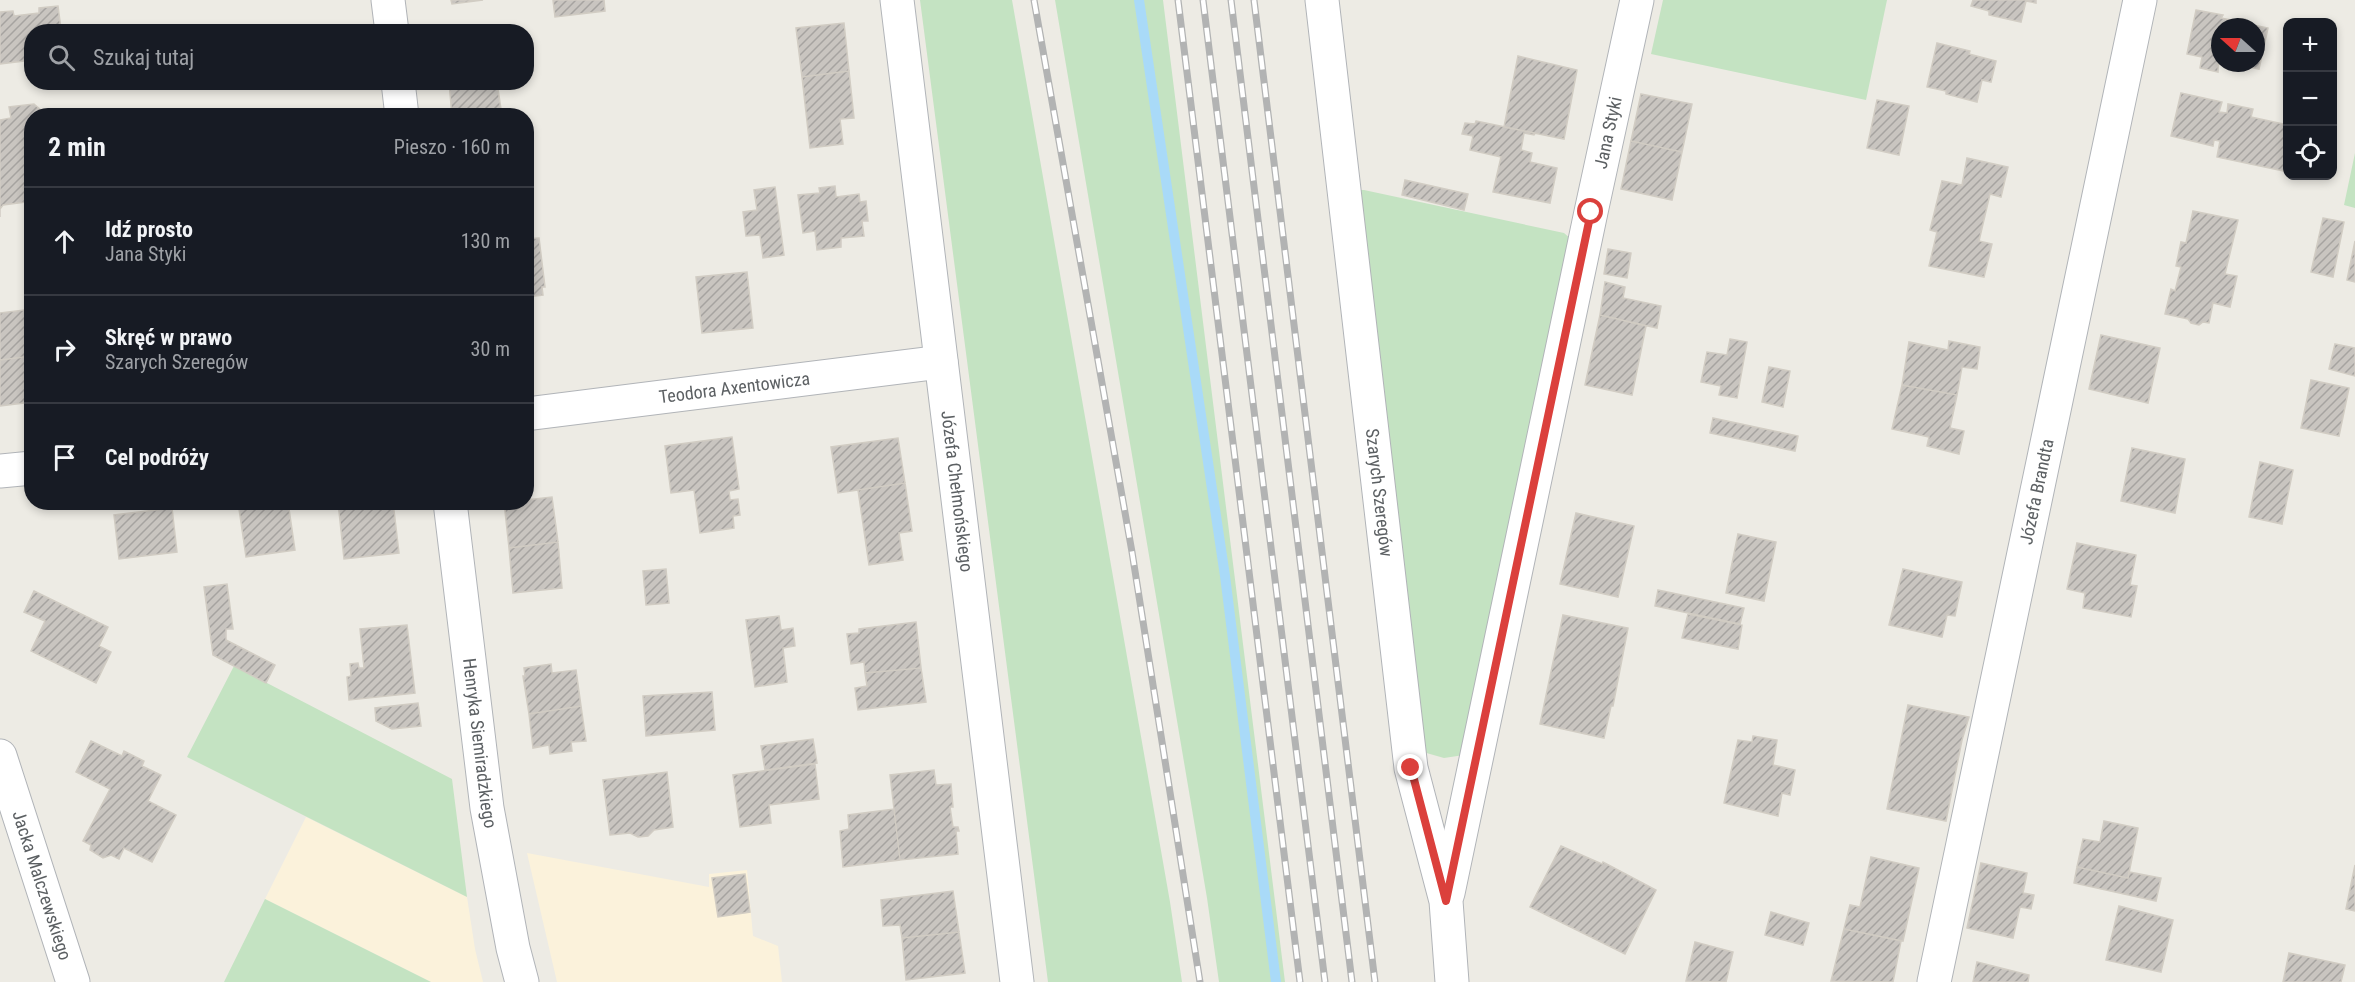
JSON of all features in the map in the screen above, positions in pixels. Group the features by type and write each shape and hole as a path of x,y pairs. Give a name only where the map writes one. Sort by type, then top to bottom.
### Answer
{"street":[{"path":"388,0 391,24"},
{"name":"Józefa Chełmońskiego","path":"897,0 1017,982"},
{"name":"Szarych Szeregów","path":"1322,0 1411,768 1446,901 1452,982"},
{"name":"Jana Styki","path":"1446,901 1637,0"},
{"name":"Józefa Brandta","path":"1934,982 2140,0"},
{"path":"399,90 401,108"},
{"name":"Teodora Axentowicza","path":"534,413 941,362"},
{"path":"0,471 24,469"},
{"name":"Henryka Siemiradzkiego","path":"451,510 487,808 513,948 522,982"},
{"name":"Jacka Malczewskiego","path":"0,756 73,982"}],"shaded area":[{"path":"306,817 467,897 483,982 431,982 265,899"},
{"path":"527,853 709,887 709,874 747,870 753,936 778,946 782,982 557,982"}],"green space":[{"path":"920,0 1012,0 1170,902 1182,982 1048,982"},
{"path":"1055,0 1163,0 1285,982 1219,982 1207,898"},
{"path":"1663,0 1887,0 1866,100 1651,54"},
{"path":"2355,153 2355,208 2344,205"},
{"path":"1354,190 1364,190 1564,233 1571,239 1464,755 1444,758 1423,752"},
{"path":"234,666 452,779 467,897 187,757"},
{"path":"265,899 431,982 224,982"}],"building":[{"path":"451,0 483,0 452,4"},
{"path":"553,0 604,0 605,11 555,17"},
{"path":"1973,0 2036,0 2036,3 2026,1 2021,22 1989,15 1989,11 1971,6"},
{"path":"58,6 60,24 24,24 24,61 0,64 0,12 13,11 14,16 39,13 39,8"},
{"path":"2196,10 2223,15 2221,18 2211,18 2211,70 2200,68 2202,57 2187,54"},
{"path":"844,23 849,71 802,77 796,28"},
{"path":"1937,43 1970,51 1969,54 1996,61 1991,82 1982,80 1977,102 1927,87"},
{"path":"1518,56 1577,70 1564,139 1504,127"},
{"path":"849,71 854,118 840,119 843,144 810,148 802,77"},
{"path":"450,90 498,90 501,108 451,108"},
{"path":"2181,93 2222,102 2219,112 2227,113 2228,104 2253,109 2251,117 2283,124 2283,171 2217,157 2220,141 2214,140 2213,146 2171,136"},
{"path":"1641,94 1692,104 1682,152 1631,141"},
{"path":"1877,100 1909,106 1899,155 1867,148"},
{"path":"34,104 39,108 24,108 24,202 3,205 0,209 0,120 11,118 9,107"},
{"path":"1476,121 1535,133 1534,135 1524,133 1521,150 1532,153 1530,162 1557,168 1550,203 1493,192 1501,157 1470,150 1473,136 1462,134 1465,123 1475,124"},
{"path":"1631,141 1682,152 1672,200 1621,189"},
{"path":"1967,158 2008,167 2001,197 1990,194 1979,241 1992,244 1984,277 1929,266 1937,232 1930,230 1942,181 1962,185"},
{"path":"1405,180 1468,194 1464,210 1402,195"},
{"path":"835,186 836,197 859,194 860,202 866,201 868,221 862,221 864,236 841,238 841,247 817,250 815,231 803,233 798,195 820,193 819,188"},
{"path":"775,187 784,255 763,258 760,235 746,236 743,212 757,210 754,190"},
{"path":"2193,211 2238,220 2225,274 2237,276 2230,307 2213,303 2209,323 2203,322 2199,325 2191,323 2188,319 2165,314 2171,289 2175,291 2181,267 2176,266 2181,242 2186,243"},
{"path":"2323,218 2344,222 2333,277 2311,272"},
{"path":"534,238 539,238 545,287 542,287 543,295 534,296"},
{"path":"2355,241 2355,282 2347,280"},
{"path":"1608,249 1631,253 1627,278 1604,274"},
{"path":"747,272 753,328 702,333 696,277"},
{"path":"1605,282 1625,287 1623,298 1661,306 1657,328 1600,315"},
{"path":"24,310 24,357 0,360 0,313"},
{"path":"1600,315 1646,326 1632,395 1585,385"},
{"path":"2101,335 2160,348 2148,403 2089,389"},
{"path":"1730,339 1747,342 1737,398 1719,395 1721,386 1701,382 1707,352 1727,355"},
{"path":"1949,341 1980,347 1977,369 1962,367 1957,395 1902,385 1909,342 1948,350"},
{"path":"2335,344 2355,348 2355,376 2329,369"},
{"path":"24,357 24,403 0,406 0,360"},
{"path":"1769,367 1790,371 1783,407 1762,402"},
{"path":"2311,380 2349,388 2339,436 2301,428"},
{"path":"1902,385 1957,395 1950,428 1964,431 1959,454 1927,446 1929,437 1892,429"},
{"path":"1713,418 1798,436 1795,451 1710,433"},
{"path":"732,437 739,489 729,491 730,500 738,499 740,515 733,516 734,528 700,533 694,490 671,493 665,446"},
{"path":"898,438 905,483 838,493 831,447"},
{"path":"2132,448 2185,459 2175,513 2121,501"},
{"path":"2260,462 2293,470 2282,524 2249,517"},
{"path":"905,483 912,531 899,533 903,560 869,565 858,490"},
{"path":"552,497 558,542 509,548 505,510 534,510 534,499"},
{"path":"172,510 177,552 119,559 114,515"},
{"path":"239,510 289,510 295,550 246,557"},
{"path":"339,510 394,510 399,553 344,559"},
{"path":"1576,513 1634,526 1618,597 1560,584"},
{"path":"1738,534 1776,542 1764,601 1726,593"},
{"path":"558,542 562,588 513,593 509,548"},
{"path":"2077,543 2136,555 2130,585 2137,586 2131,617 2083,608 2085,593 2067,589"},
{"path":"666,569 669,603 646,605 643,571"},
{"path":"1903,569 1962,582 1955,616 1947,615 1942,637 1889,625"},
{"path":"227,584 233,629 226,629 226,640 275,665 266,683 213,655 204,587"},
{"path":"1658,590 1744,608 1740,624 1655,606"},
{"path":"34,591 108,627 99,646 111,652 96,683 31,651 45,621 24,612"},
{"path":"1688,614 1742,625 1738,649 1682,638"},
{"path":"1563,615 1628,628 1613,706 1611,706 1604,738 1540,724"},
{"path":"779,616 781,630 793,628 795,646 783,648 787,682 755,687 746,620"},
{"path":"916,622 921,668 865,673 864,662 851,664 847,634 859,633 859,629"},
{"path":"407,625 415,693 349,700 347,677 351,676 350,664 358,663 359,668 364,668 360,629"},
{"path":"551,664 552,673 576,670 581,706 529,714 523,676 525,676 524,668"},
{"path":"921,668 926,702 858,710 855,688 867,686 865,673"},
{"path":"712,692 715,730 646,736 643,696"},
{"path":"418,703 421,726 392,729 376,721 375,708"},
{"path":"1908,705 1969,717 1962,740 1946,821 1887,809"},
{"path":"581,706 586,741 571,742 572,751 550,754 549,745 533,748 529,714"},
{"path":"1753,736 1777,740 1773,765 1795,770 1790,795 1782,793 1778,816 1724,803 1738,740 1752,742"},
{"path":"813,739 817,763 765,770 761,746"},
{"path":"91,741 122,756 124,751 144,761 142,766 161,775 148,801 176,815 152,862 124,848 119,859 111,855 103,858 90,850 91,845 83,841 110,789 76,772"},
{"path":"815,764 819,799 769,805 771,823 740,827 733,775"},
{"path":"934,770 936,785 951,784 953,807 950,807 953,827 958,827 959,831 956,831 958,854 900,860 890,775"},
{"path":"667,772 673,827 654,830 648,836 638,837 630,833 610,835 603,780"},
{"path":"894,809 900,860 843,867 840,831 849,829 848,815"},
{"path":"2104,821 2138,828 2128,878 2077,867 2083,839 2100,842"},
{"path":"1561,846 1602,864 1603,862 1656,890 1625,954 1530,907"},
{"path":"1871,857 1919,868 1903,941 1844,929 1850,905 1860,907"},
{"path":"1981,863 2027,873 2023,893 2034,895 2031,909 2020,907 2013,938 1967,928"},
{"path":"2355,865 2355,911 2346,909"},
{"path":"2077,867 2128,878 2129,872 2161,878 2156,901 2074,883"},
{"path":"745,874 750,912 718,917 712,878"},
{"path":"953,891 959,932 902,938 900,925 883,926 881,900"},
{"path":"2119,906 2173,920 2161,972 2106,960"},
{"path":"1771,912 1809,923 1803,945 1765,935"},
{"path":"1844,929 1901,941 1893,982 1831,981"},
{"path":"959,932 965,973 906,980 902,938"},
{"path":"1695,942 1733,952 1726,982 1686,981"},
{"path":"2289,953 2345,965 2341,982 2283,982"},
{"path":"1977,962 2029,975 2028,982 1973,982"}],"waterway":[{"path":"1139,0 1225,576 1276,982"}],"railway":[{"path":"1034,0 1132,552 1200,982"},
{"path":"1178,0 1300,982"},
{"path":"1203,0 1325,982"},
{"path":"1231,0 1352,982"},
{"path":"1254,0 1375,982"}],"route":[{"path":"1411,768 1446,901 1591,212"}]}
